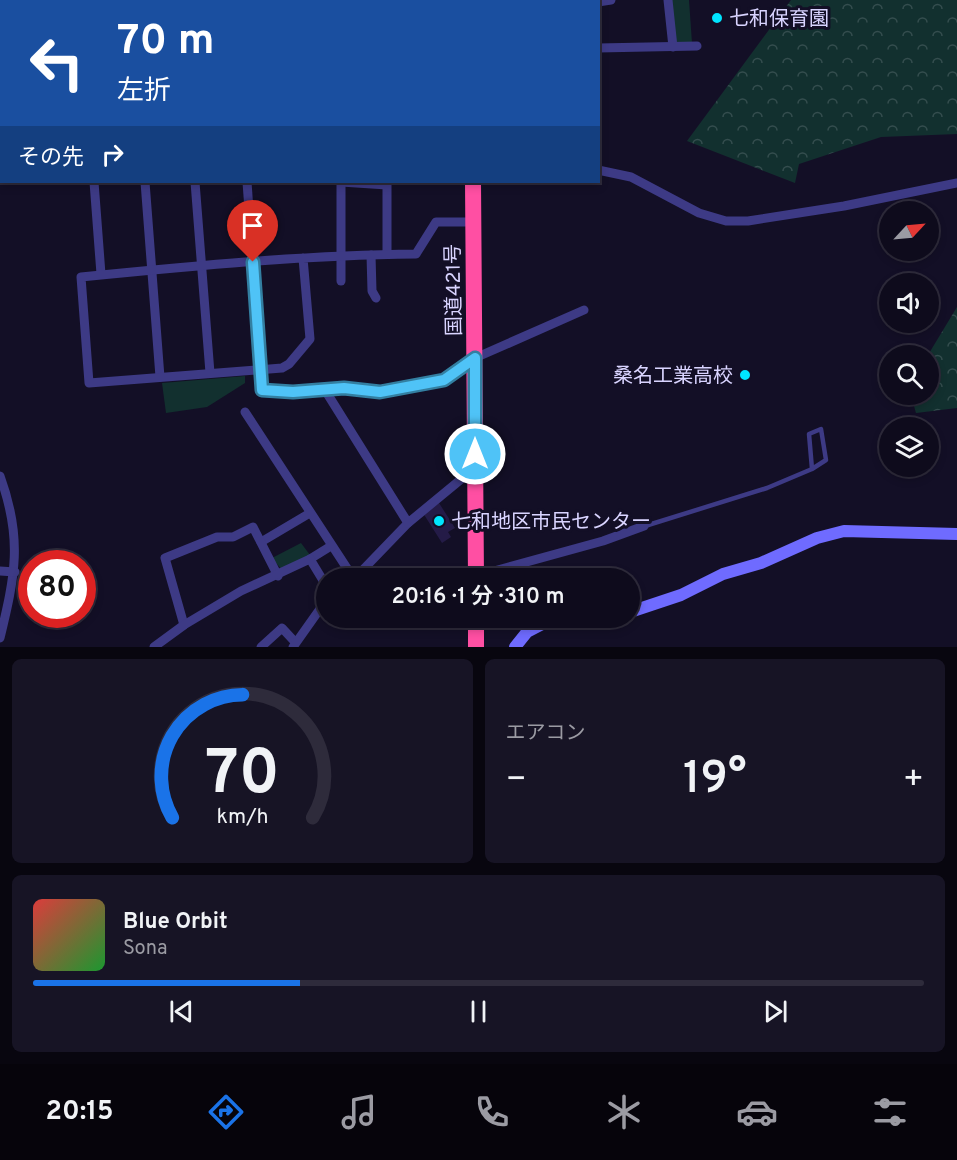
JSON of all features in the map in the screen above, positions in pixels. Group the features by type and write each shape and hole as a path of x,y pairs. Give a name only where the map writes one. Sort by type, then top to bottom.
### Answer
{"highway":[{"name":"国道421号","path":"473,183 476,568"},
{"path":"476,628 476,647"}],"street":[{"path":"668,0 673,47"},
{"path":"600,48 697,46"},
{"path":"600,170 631,177 699,213 726,220 748,221 832,208 957,183"},
{"path":"94,183 101,274"},
{"path":"145,183 160,377"},
{"path":"195,183 210,373"},
{"path":"247,183 262,390 355,389 380,392 444,380 475,358 584,309"},
{"path":"341,183 341,281"},
{"path":"356,183 387,185 387,254"},
{"path":"303,258 310,339 289,364 282,368 261,370 89,383 81,277 101,274 340,255 416,254 436,222 474,222"},
{"path":"371,255 372,291 376,298"},
{"path":"325,390 408,523"},
{"path":"244,412 354,579 408,523 465,476 475,478"},
{"path":"0,476 12,522 17,557 0,638"},
{"path":"261,542 310,513"},
{"path":"510,568 603,541 644,526"},
{"path":"184,625 165,558 217,537 233,537 253,527 278,576"},
{"path":"640,609 681,595 723,574 761,563 817,538 844,531 957,534"},
{"path":"154,647 184,625 242,591 278,576 331,546"},
{"path":"310,559 316,569"},
{"path":"0,571 15,572"},
{"path":"261,647 282,628 294,644 316,614"},
{"path":"515,647 527,632 535,628"}],"lane":[{"path":"644,526 767,488 812,469 826,460 821,429 809,434 812,469"}],"green space":[{"path":"670,0 689,0 692,43 675,45"},
{"path":"791,0 957,0 957,134 881,137 799,164 795,183 687,141"},
{"path":"957,307 957,408 916,413 914,405 939,405 939,345 934,345"},
{"path":"245,376 245,383 207,407 166,413 162,383"},
{"path":"301,543 310,555 282,570 272,558"}],"building":[{"name":"七和地区市民センター","path":"439,503 455,528 448,532 451,537 442,543 423,513"}],"place":[{"name":"七和保育園","path":"717,18"},
{"name":"桑名工業高校","path":"745,375"},
{"name":"七和地区市民センター","path":"439,521"}],"route":[{"path":"253,262 262,390 293,392 344,388 380,392 444,380 475,358 475,454"}]}
